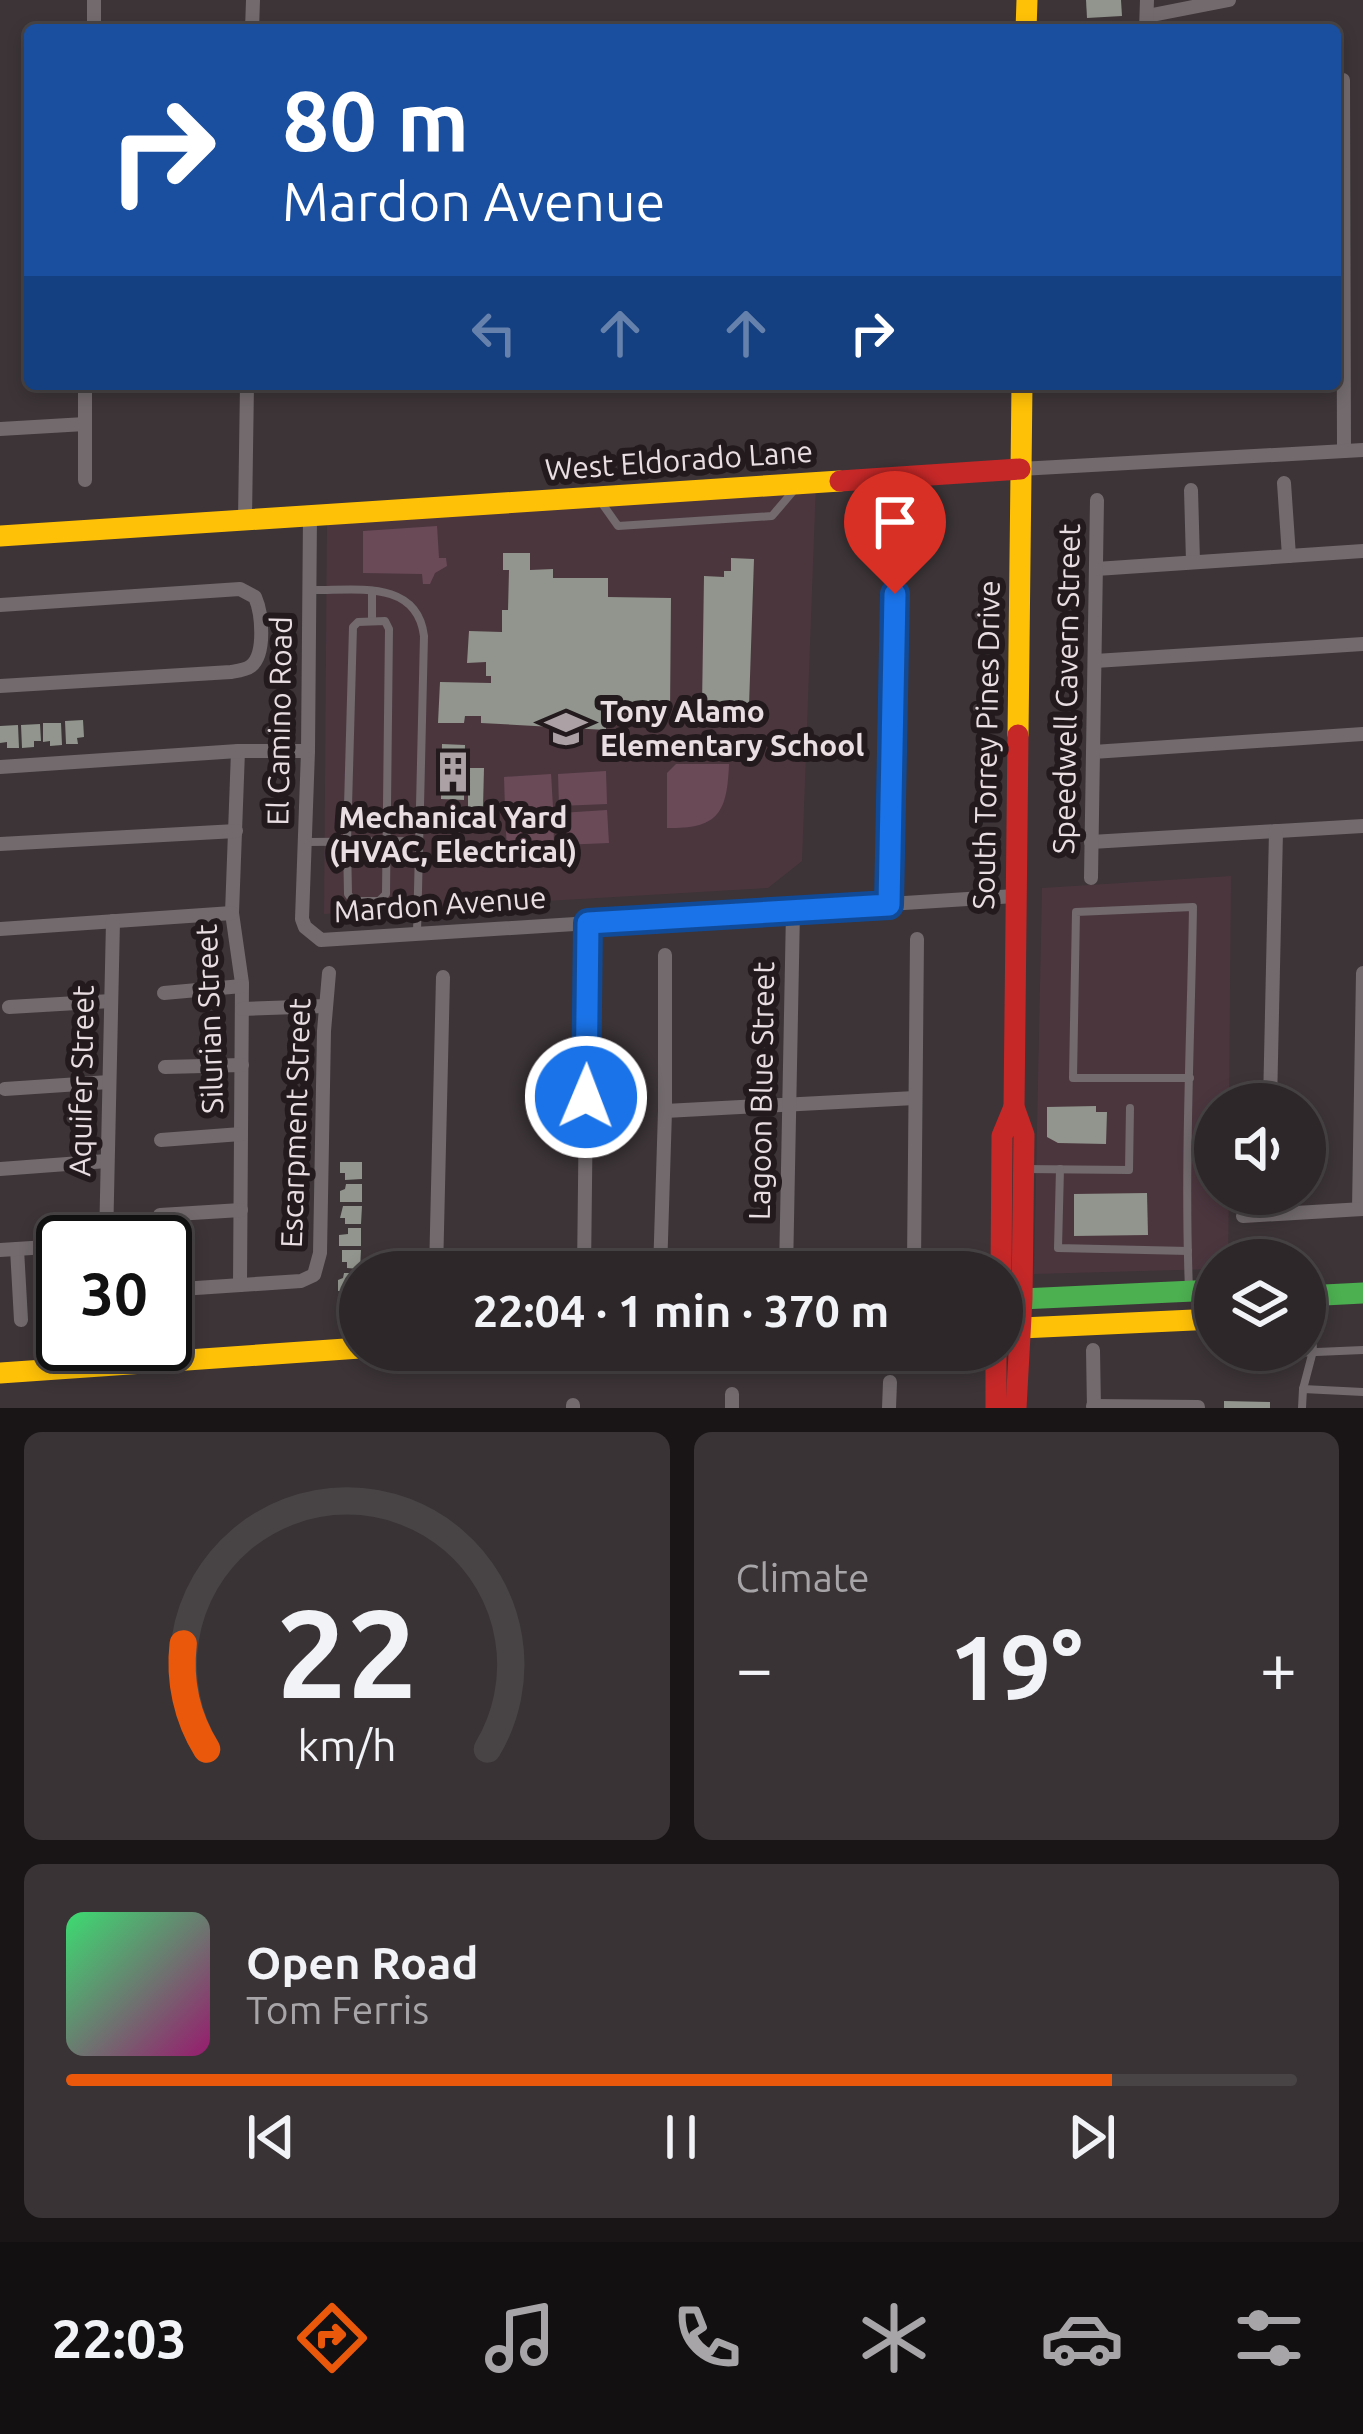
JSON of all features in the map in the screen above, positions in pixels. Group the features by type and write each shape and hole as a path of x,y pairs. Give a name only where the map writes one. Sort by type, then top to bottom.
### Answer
{"street":[{"path":"1147,15 1229,0"},
{"path":"1343,80 1344,452"},
{"path":"85,390 85,480"},
{"path":"245,519 248,390"},
{"name":"South Torrey Pines Drive","path":"1016,1251 1024,1168 1024,1135 1014,1107 1022,390"},
{"path":"0,429 85,424"},
{"name":"West Eldorado Lane","path":"0,536 1363,451"},
{"path":"1284,483 1289,556"},
{"path":"1192,490 1193,560"},
{"name":"Speedwell Cavern Street","path":"1090,878 1097,500"},
{"name":"El Camino Road","path":"305,927 310,515"},
{"path":"1096,569 1363,550"},
{"path":"0,605 224,589 256,597 260,612 258,655 248,668 0,686"},
{"path":"889,905 895,594"},
{"path":"1095,661 1363,644"},
{"path":"1093,752 1363,734"},
{"name":"Silurian Street","path":"238,751 232,913 242,986 240,1285"},
{"path":"0,766 308,751"},
{"path":"1091,842 1363,826"},
{"path":"0,844 236,831"},
{"path":"1270,1083 1276,831"},
{"name":"Mardon Avenue","path":"305,927 330,942 1015,896"},
{"name":"Lagoon Blue Street","path":"786,1251 793,911"},
{"path":"0,928 232,913"},
{"name":"Aquifer Street","path":"106,1215 113,921"},
{"path":"584,1251 588,923"},
{"path":"914,1251 917,939"},
{"path":"661,1251 665,955"},
{"name":"Escarpment Street","path":"240,1285 301,1281 314,1275 320,1253 329,973"},
{"path":"1326,1211 1361,1209 1363,973"},
{"path":"436,1251 442,976"},
{"path":"164,993 242,986"},
{"path":"9,1007 111,1001"},
{"path":"242,1009 326,1006"},
{"path":"165,1067 242,1065"},
{"path":"5,1089 109,1082"},
{"path":"665,1111 914,1098"},
{"name":"South Torrey Pines Drive","path":"1000,1251 1002,1136 1014,1107"},
{"path":"161,1140 241,1134"},
{"path":"0,1169 107,1161"},
{"path":"160,1215 241,1210"},
{"path":"1243,1216 1256,1215"},
{"path":"0,1250 36,1248"},
{"path":"17,1249 21,1320"},
{"path":"192,1289 240,1285"},
{"path":"1023,1299 1194,1291"},
{"path":"1326,1295 1363,1292"},
{"path":"1023,1328 1194,1319"},
{"path":"0,1373 339,1349"},
{"path":"1093,1351 1093,1407 1198,1407"},
{"path":"995,1408 996,1371"},
{"name":"South Torrey Pines Drive","path":"1013,1371 1016,1408"},
{"path":"890,1382 890,1408"}],"lane":[{"path":"309,590 372,591 402,598 417,612 423,628 417,933"},
{"path":"372,591 372,621"},
{"path":"372,621 386,622 389,629 386,894 379,901 353,901 347,842 353,627 372,621"},
{"path":"305,842 419,842"},
{"path":"1190,1078 1072,1078 1076,912 1193,907 1190,1291"},
{"path":"1024,1168 1129,1170 1130,1108"},
{"path":"1060,1169 1058,1248 1188,1251"},
{"path":"1326,1350 1363,1349"},
{"path":"1302,1408 1308,1371"},
{"path":"1303,1390 1363,1392"}],"shaded area":[{"name":"Tony Alamo Elementary School","path":"816,482 802,861 768,888 324,914 327,514"},
{"path":"437,526 439,558 446,558 447,566 435,573 430,584 423,584 422,574 363,573 363,531"},
{"path":"676,764 729,764 726,795 709,821 667,828 667,773"},
{"path":"606,771 607,804 559,806 558,774"},
{"path":"551,774 553,807 505,809 504,777"},
{"path":"607,810 609,843 561,845 560,813"},
{"path":"553,813 554,845 507,848 505,816"},
{"path":"1231,876 1229,1083 1194,1083 1194,1215 1229,1215 1228,1239 1194,1239 1194,1270 1034,1274 1042,888"}],"building":[{"path":"1086,0 1121,0 1122,16 1087,18"},
{"name":"Tony Alamo Elementary School","path":"503,553 530,553 530,570 553,569 553,578 608,578 608,597 671,598 670,712 606,712 606,730 481,723 481,716 465,716 464,723 438,723 440,682 491,683 486,662 467,663 469,631 502,632 509,570 503,570"},
{"path":"731,558 754,559 749,706 702,706 704,576 724,577 724,571 731,571"},
{"path":"83,720 84,737 77,738 78,744 66,744 65,721"},
{"path":"43,723 61,723 62,745 43,742"},
{"path":"40,724 41,741 22,748 21,725"},
{"path":"18,725 19,748 7,748 7,742 0,743 0,726"},
{"name":"Mechanical Yard (HVAC, Electrical)","path":"442,744 465,745 464,800 441,799"},
{"path":"468,768 484,768 483,807 468,807"},
{"path":"1096,1106 1096,1112 1107,1112 1106,1144 1058,1143 1047,1137 1047,1107"},
{"path":"340,1162 362,1162 362,1179 345,1180"},
{"path":"346,1184 362,1184 362,1202 340,1202"},
{"path":"1147,1193 1148,1235 1074,1236 1074,1194"},
{"path":"343,1206 362,1206 361,1224 345,1224 345,1218 340,1218"},
{"path":"348,1228 361,1228 361,1246 339,1246 339,1235 348,1234"},
{"path":"1224,1401 1270,1402 1270,1408 1224,1408"}],"traffic: fast":[{"path":"1023,1299 1194,1291"},
{"path":"1326,1295 1363,1293"}],"traffic: slow":[{"path":"1026,24 1027,0"},
{"path":"1018,735 1022,390"},
{"path":"0,536 840,481"},
{"path":"1023,1328 1194,1320"},
{"path":"0,1373 339,1349"}],"traffic: jam":[{"path":"840,481 1020,469"},
{"path":"1016,1408 1024,1135 1014,1107 1018,735"},
{"path":"1001,1251 1002,1136 1014,1107"},
{"path":"996,1371 996,1408"}],"place":[{"name":"Tony Alamo Elementary School","path":"566,729"},
{"name":"Mechanical Yard (HVAC, Electrical)","path":"453,772"}],"route":[{"path":"586,1097 588,923 889,905 895,594"}]}
